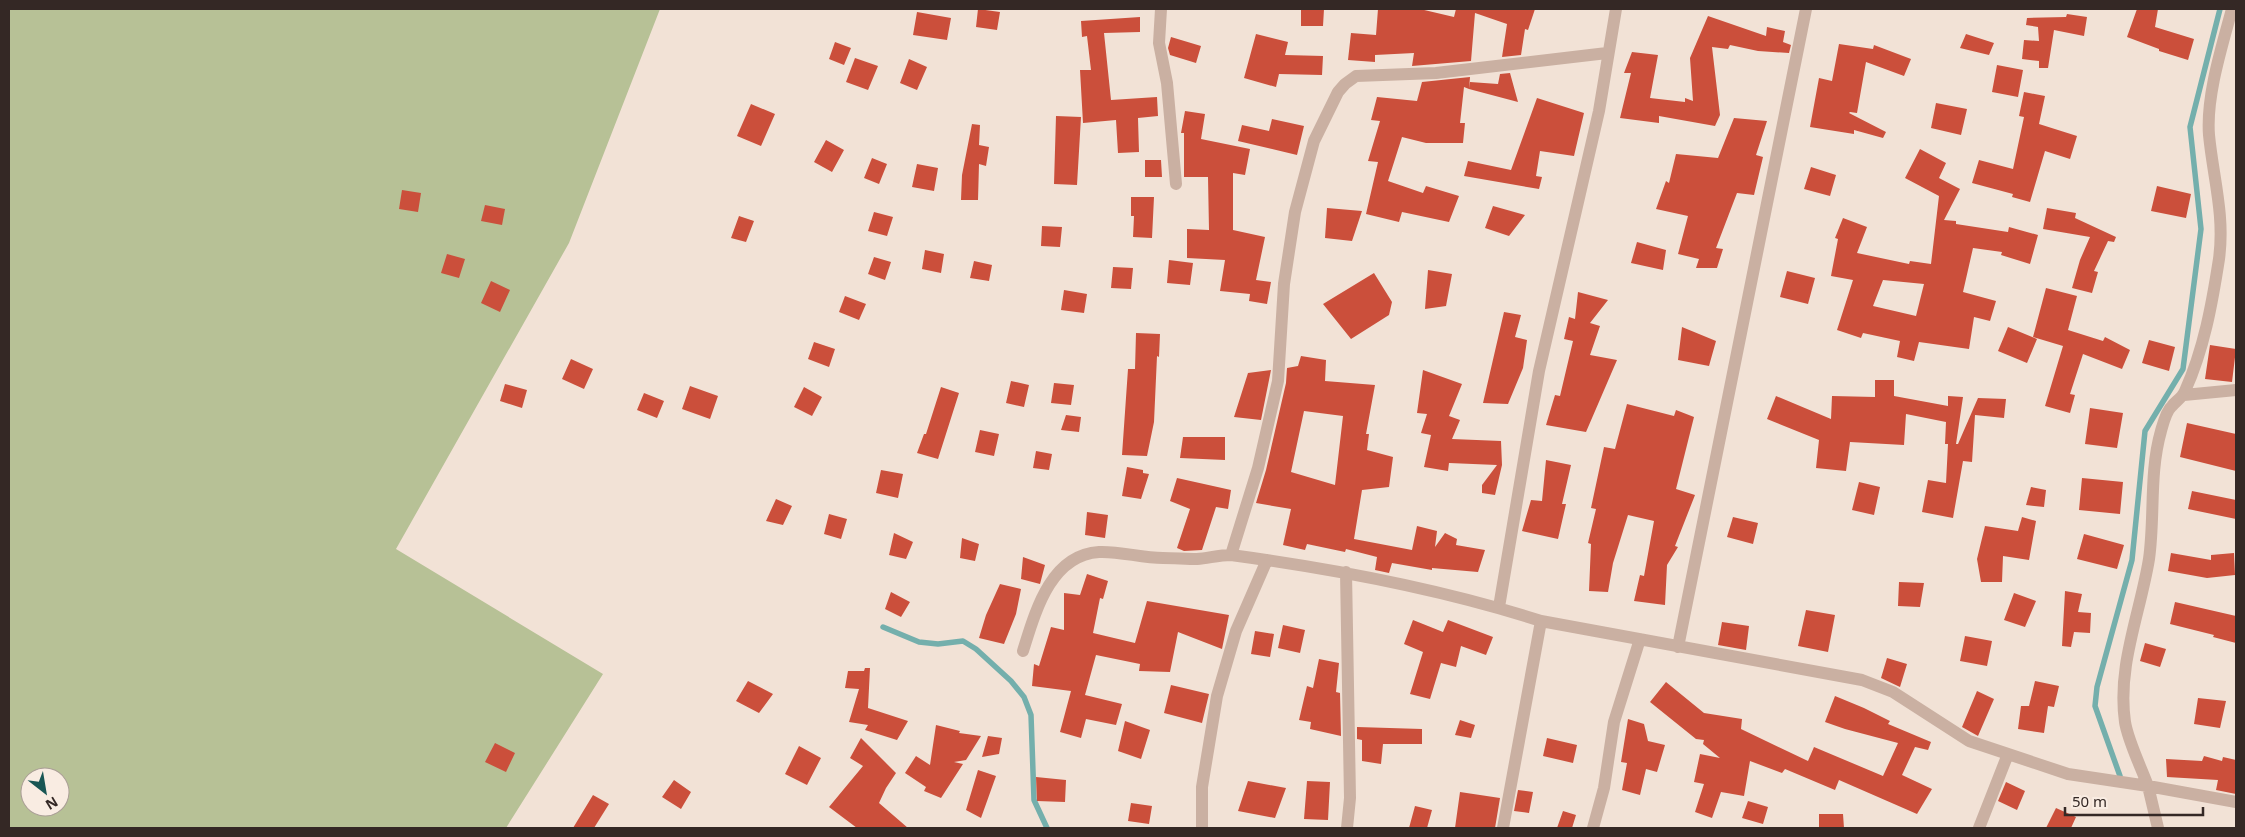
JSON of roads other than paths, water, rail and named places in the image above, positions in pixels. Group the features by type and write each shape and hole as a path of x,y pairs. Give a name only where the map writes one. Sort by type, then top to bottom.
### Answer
{"street":[{"path":"1161,9 1160,42 1167,83 1176,184"},
{"path":"1499,608 1539,371 1599,111 1616,9"},
{"path":"1678,647 1806,9"},
{"path":"2158,828 2148,786 2125,724 2124,670 2149,559 2154,479 2161,431 2170,407 2184,395 2198,361 2211,307 2219,256 2220,225 2218,185 2209,134 2212,98 2232,9"},
{"path":"1231,555 1258,468 1278,381 1284,284 1295,212 1314,140 1338,92 1356,76 1436,73 1608,53"},
{"path":"2184,395 2236,390"},
{"path":"1023,651 1034,615 1049,586 1059,570 1072,560 1098,552 1197,559 1217,555 1231,555 1346,572 1499,608 1541,621 1862,680 1893,692 1969,741 2068,774 2236,802"},
{"path":"1202,828 1202,787 1217,696 1236,631 1267,560"},
{"path":"1346,572 1350,798 1348,828"},
{"path":"1503,828 1541,621"},
{"path":"1593,828 1604,788 1614,722 1640,639"},
{"path":"1979,828 2008,754"}],"waterway":[{"path":"2120,776 2095,706 2097,687 2132,560 2145,431 2183,369 2201,229 2190,127 2220,9"},
{"path":"883,627 919,642 938,644 963,641 976,649 1011,681 1024,697 1031,715 1034,800 1047,828"}]}
